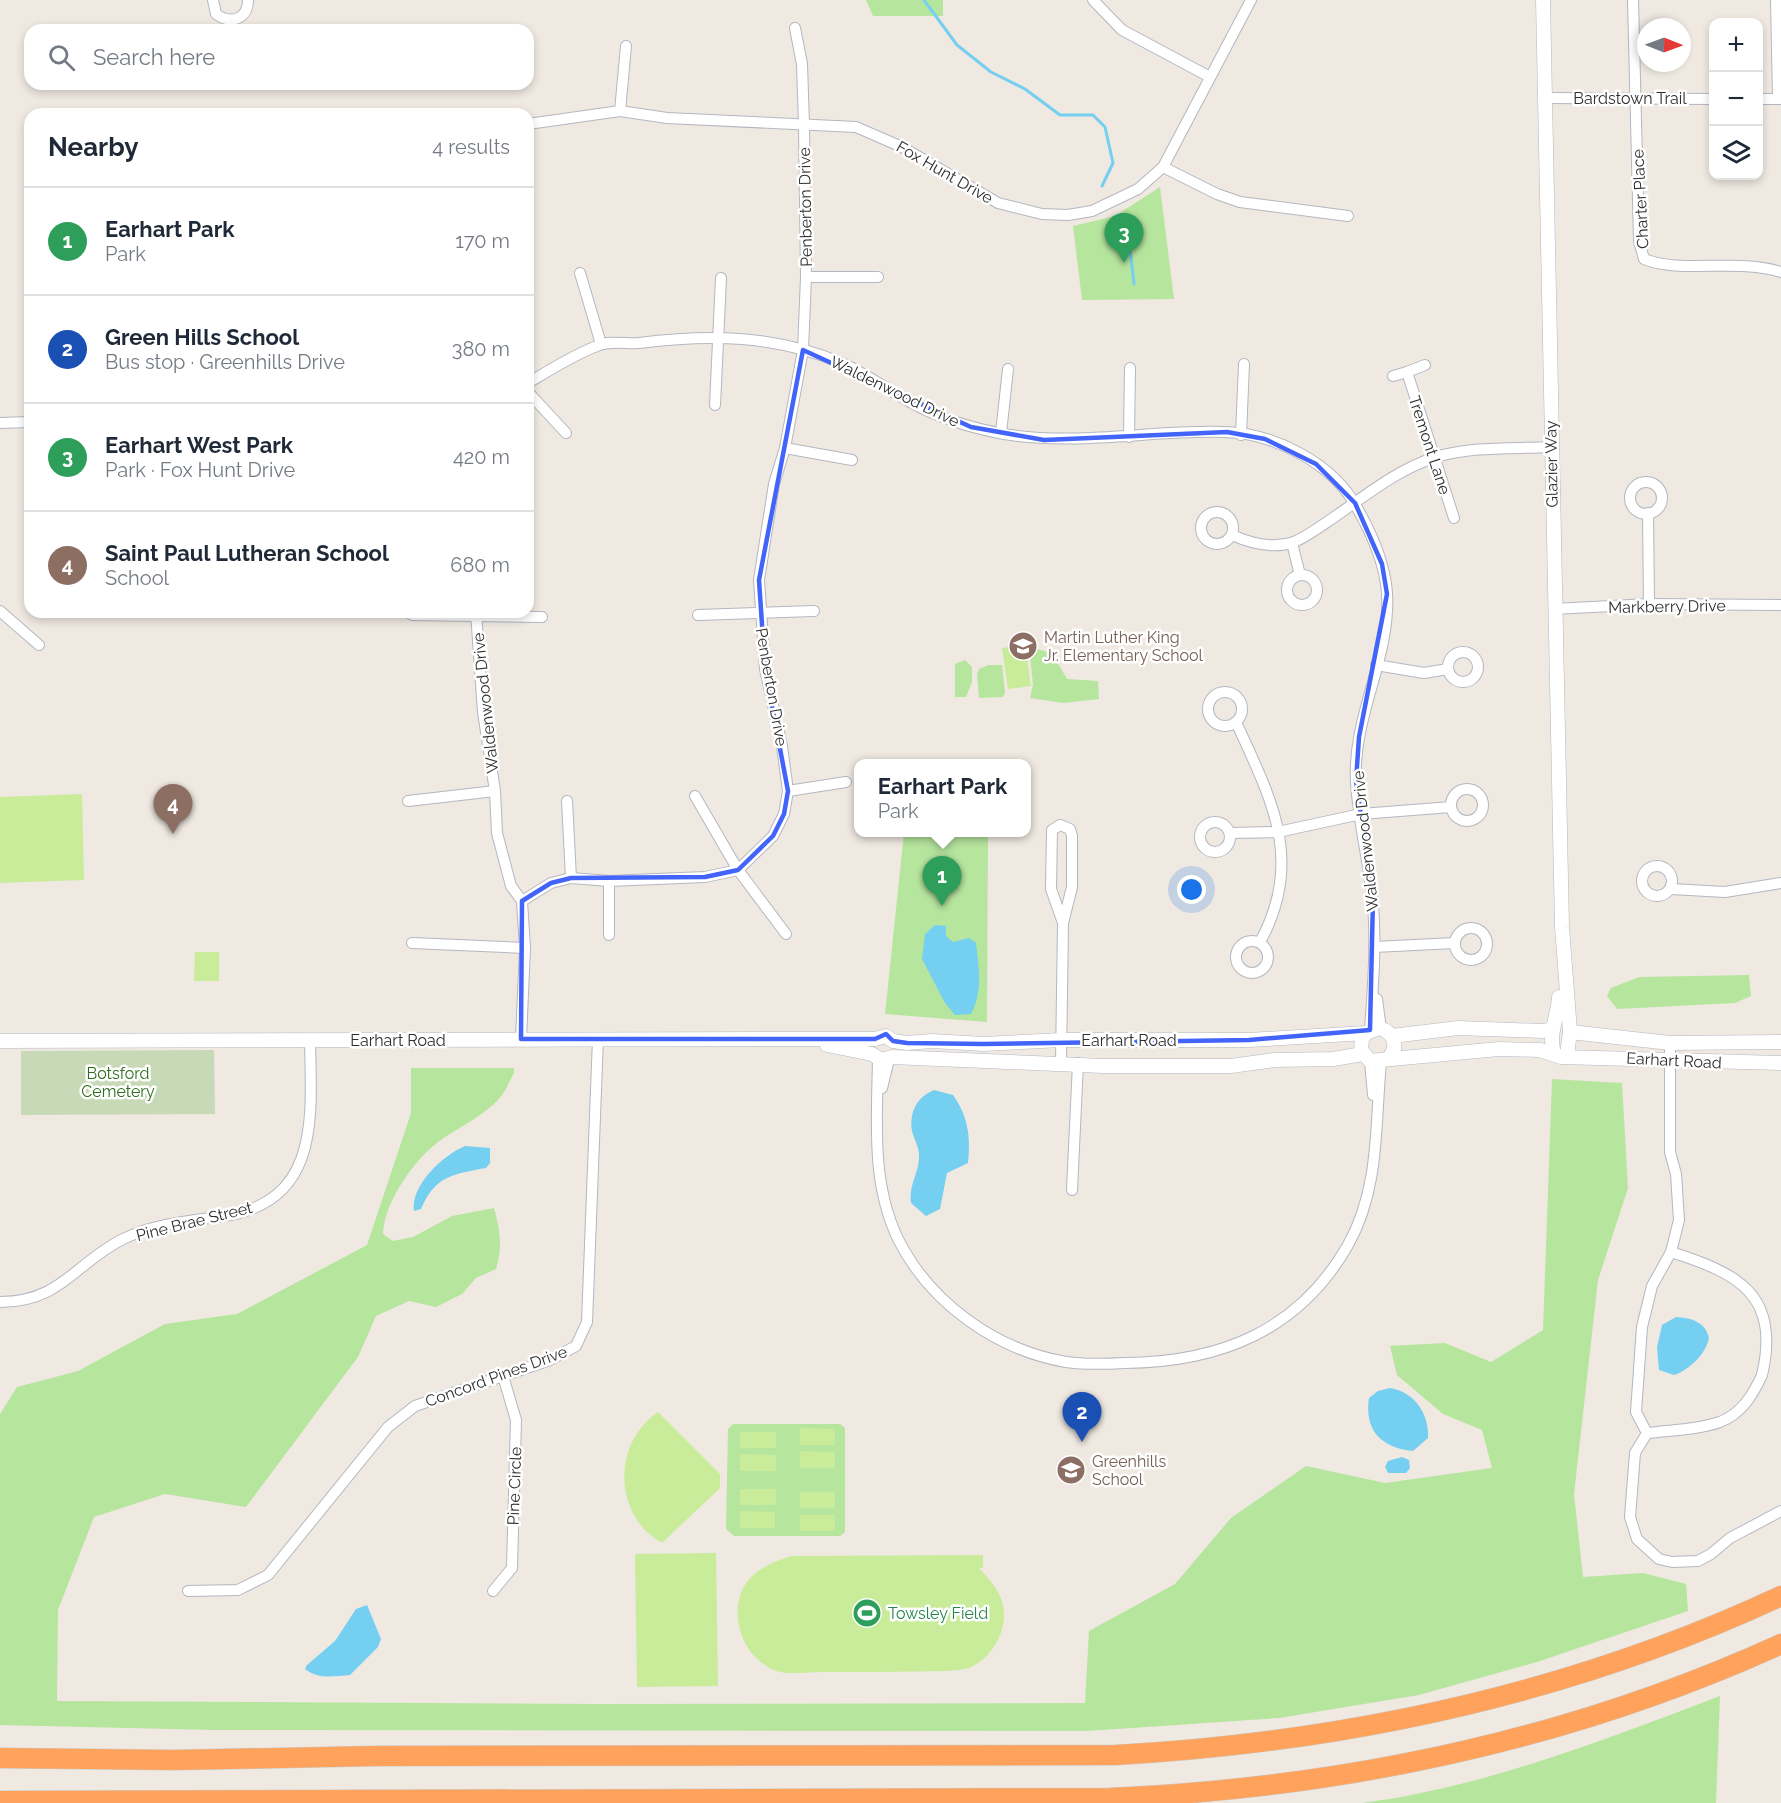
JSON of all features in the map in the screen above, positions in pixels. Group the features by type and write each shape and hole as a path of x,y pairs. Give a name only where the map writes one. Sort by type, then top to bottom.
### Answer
{"highway":[{"path":"0,1756 174,1760 388,1756 1094,1755 1181,1751 1275,1742 1370,1727 1515,1694 1631,1657 1781,1596"},
{"path":"0,1801 1098,1798 1187,1795 1366,1772 1440,1758 1587,1718 1744,1661 1781,1644"}],"street":[{"path":"213,0 216,14 222,19 236,20 246,14 248,0"},
{"path":"1093,0 1122,30 1210,77"},
{"name":"Fox Hunt Drive","path":"534,123 620,111 667,118 856,127 877,135 998,203 1042,214 1092,211 1138,189 1163,166 1210,77 1238,30 1251,0"},
{"name":"Glazier Way","path":"1543,0 1550,447 1562,927 1562,1028"},
{"name":"Charter Place","path":"1633,0 1639,241 1644,259 1664,264 1749,265 1781,272"},
{"path":"1763,99 1779,99 1776,0"},
{"name":"Penberton Drive","path":"738,870 773,836 784,814 788,791 782,746 765,669 759,580 774,484 785,448 803,350 806,277 804,125 802,64 795,28"},
{"path":"620,111 626,46"},
{"name":"Bardstown Trail","path":"1546,98 1709,99"},
{"path":"1163,166 1217,194 1240,202 1348,216"},
{"path":"580,273 601,344"},
{"path":"806,277 878,277"},
{"path":"715,405 721,278"},
{"name":"Waldenwood Drive","path":"534,380 601,344 718,337 744,338 803,350 867,375 911,402 944,417 1001,433 1044,440 1227,432 1291,449 1316,464 1338,483 1354,503 1382,564 1387,594 1376,665 1359,737 1356,781 1373,898 1377,1032"},
{"path":"1241,435 1244,364"},
{"path":"1393,376 1425,365"},
{"path":"1129,437 1130,368"},
{"path":"1001,433 1008,369"},
{"name":"Tremont Lane","path":"1407,372 1454,518"},
{"path":"534,398 566,433"},
{"path":"0,423 24,422"},
{"path":"1232,535 1250,543 1271,545 1292,543 1311,533 1395,476 1434,458 1493,447 1550,447"},
{"path":"785,448 852,460"},
{"path":"1648,513 1649,604"},
{"path":"1292,543 1300,574"},
{"name":"Markberry Drive","path":"1554,609 1649,604 1781,605"},
{"path":"0,611 39,645"},
{"path":"698,615 814,611"},
{"name":"Waldenwood Drive","path":"534,617 542,617"},
{"name":"Waldenwood Drive","path":"476,618 483,712 495,791 497,833 511,886 522,901 525,948 521,1039"},
{"path":"1376,665 1424,673 1448,669"},
{"path":"1236,722 1272,799 1282,861 1280,889 1274,917 1260,942"},
{"path":"788,791 846,782"},
{"name":"Waldenwood Drive","path":"408,801 495,791"},
{"path":"695,796 738,870 786,934"},
{"path":"567,801 571,878"},
{"path":"1230,833 1278,832 1360,814 1451,807"},
{"path":"1061,1062 1063,923 1072,887 1070,829 1060,825 1052,830 1051,889 1063,923"},
{"path":"522,901 551,883 571,878 609,881 705,877 738,870"},
{"path":"609,881 609,935"},
{"path":"1671,889 1725,892 1781,883"},
{"path":"412,943 525,948"},
{"path":"1374,947 1455,943"},
{"name":"Earhart Road","path":"0,1041 796,1040 875,1039 886,1036 893,1041 983,1044 1062,1040 1249,1040 1458,1028 1543,1031 1562,1028 1670,1043 1781,1042"},
{"path":"1560,1054 1562,1028"},
{"path":"893,1041 895,1049 883,1057 876,1114 877,1156 887,1213 912,1262 946,1303 977,1327 1006,1343 1066,1362 1092,1364 1168,1362 1221,1350 1248,1340 1300,1304 1323,1281 1348,1244 1374,1172 1376,1059 1361,1044 1377,1032 1395,1046 1376,1059"},
{"name":"Concord Pines Drive","path":"188,1591 238,1590 268,1575 388,1427 415,1406 550,1360 576,1346 587,1322 598,1039"},
{"path":"875,1039 871,1045 883,1057"},
{"name":"Pine Brae Street","path":"0,1302 32,1298 59,1287 102,1251 142,1231 172,1223 228,1215 259,1205 271,1197 293,1175 307,1148 311,1116 310,1040"},
{"name":"Earhart Road","path":"796,1040 883,1057 1061,1062 1102,1066 1231,1066 1275,1060 1376,1059 1488,1049 1781,1063"},
{"path":"1647,1433 1636,1412 1642,1327 1652,1286 1671,1252 1679,1220 1676,1174 1670,1143 1670,1043"},
{"path":"1072,1190 1077,1063"},
{"path":"1647,1433 1706,1426 1733,1414 1747,1403 1756,1390 1769,1358 1773,1338 1767,1306 1749,1284 1736,1276 1671,1252"},
{"name":"Pine Circle","path":"493,1591 512,1568 516,1420 503,1376"},
{"path":"1647,1433 1635,1453 1630,1517 1637,1539 1659,1559 1672,1562 1698,1561 1731,1538 1781,1511"}],"highlighted area":[{"path":"803,350 971,427 1044,440 1227,432 1265,439 1316,464 1355,503 1382,564 1387,594 1359,737 1356,781 1373,898 1370,1030 1249,1040 983,1044 907,1043 893,1041 886,1034 875,1039 521,1039 522,901 551,883 571,878 705,877 738,870 773,836 784,814 788,791 765,669 759,580"}],"green space":[{"path":"866,0 943,0 943,16 873,16"},
{"path":"1160,187 1174,299 1082,300 1073,226 1115,216"},
{"path":"1025,645 1031,686 1008,689 1002,648"},
{"path":"1029,647 1052,653 1067,679 1098,681 1099,699 1063,703 1030,698 1033,684"},
{"path":"965,660 972,667 972,682 966,697 955,697 955,664"},
{"path":"988,665 1002,665 1005,693 1003,697 979,698 977,674 979,669"},
{"path":"82,794 84,880 0,883 0,797"},
{"path":"904,837 988,837 987,1022 885,1014"},
{"path":"195,952 219,952 219,981 194,981"},
{"path":"1749,975 1751,996 1735,1003 1617,1009 1607,996 1611,988 1639,977"},
{"name":"Botsford Cemetery","path":"214,1050 215,1114 21,1115 21,1051"},
{"path":"411,1068 514,1068 514,1073 505,1091 492,1106 434,1145 413,1167 389,1207 383,1234 393,1241 413,1237 452,1216 494,1208 500,1238 496,1269 476,1278 462,1294 436,1307 409,1301 376,1316 358,1357 246,1507 165,1494 94,1517 58,1610 57,1701 600,1704 1085,1703 1089,1631 1175,1584 1231,1518 1306,1466 1385,1483 1492,1468 1482,1430 1443,1414 1397,1375 1390,1346 1445,1343 1491,1362 1543,1330 1552,1079 1622,1083 1628,1188 1598,1280 1574,1494 1583,1577 1643,1573 1686,1584 1688,1611 1537,1662 1419,1695 1279,1718 1087,1731 213,1730 0,1725 0,1414 17,1387 78,1371 165,1324 237,1314 367,1245 411,1113"},
{"path":"658,1412 720,1474 720,1488 662,1543 646,1531 634,1516 627,1498 624,1479 626,1460 632,1442 643,1425"},
{"path":"733,1424 840,1424 845,1428 845,1532 840,1536 734,1536 726,1529 728,1429"},
{"path":"800,1428 835,1429 835,1445 800,1445"},
{"path":"740,1432 776,1432 776,1448 740,1448"},
{"path":"800,1451 835,1452 835,1468 800,1468"},
{"path":"740,1454 776,1455 776,1471 740,1471"},
{"path":"740,1489 776,1489 776,1505 740,1505"},
{"path":"800,1492 835,1492 835,1508 800,1508"},
{"path":"740,1511 775,1512 775,1528 740,1528"},
{"path":"800,1515 835,1515 835,1531 800,1531"},
{"path":"716,1553 718,1686 637,1687 635,1554"},
{"path":"983,1555 983,1568 979,1568 999,1594 1003,1604 1003,1626 994,1647 979,1663 969,1668 946,1671 781,1672 766,1666 750,1651 738,1622 739,1600 746,1583 759,1570 792,1556"},
{"path":"1720,1696 1716,1803 1362,1803 1408,1796 1499,1774 1588,1745"}],"water":[{"path":"935,925 946,926 946,936 953,942 969,938 976,943 979,988 971,1014 955,1015 945,1003 922,959 925,934"},
{"path":"934,1090 953,1095 958,1103 969,1136 969,1153 968,1163 947,1173 940,1209 926,1216 911,1203 911,1190 919,1154 911,1124 913,1112 919,1101"},
{"path":"465,1146 490,1148 490,1163 486,1168 446,1178 432,1190 421,1209 414,1211 417,1192 430,1172 447,1156"},
{"path":"1676,1317 1697,1322 1704,1328 1709,1338 1696,1361 1674,1375 1659,1370 1657,1347 1662,1325"},
{"path":"1390,1388 1399,1390 1413,1399 1426,1421 1428,1438 1413,1451 1392,1446 1377,1435 1372,1428 1368,1409 1369,1398 1378,1391"},
{"path":"1402,1457 1409,1460 1410,1468 1406,1473 1388,1473 1385,1467 1388,1461"},
{"path":"367,1605 381,1639 378,1647 350,1675 321,1676 305,1669 335,1641 356,1609"}],"waterway":[{"path":"924,0 957,45 991,72 1025,89 1060,115 1093,115 1105,127 1113,163 1102,186"},
{"path":"1115,223 1130,249 1134,284"}],"place":[{"name":"Earhart West Park","path":"1124,263"},
{"name":"Martin Luther King Jr. Elementary School","path":"1023,646"},
{"name":"Saint Paul Lutheran School","path":"173,834"},
{"name":"Earhart Park","path":"942,906"},
{"name":"Green Hills School","path":"1082,1442"},
{"name":"Greenhills School","path":"1071,1470"},
{"name":"Towsley Field","path":"867,1613"}]}
